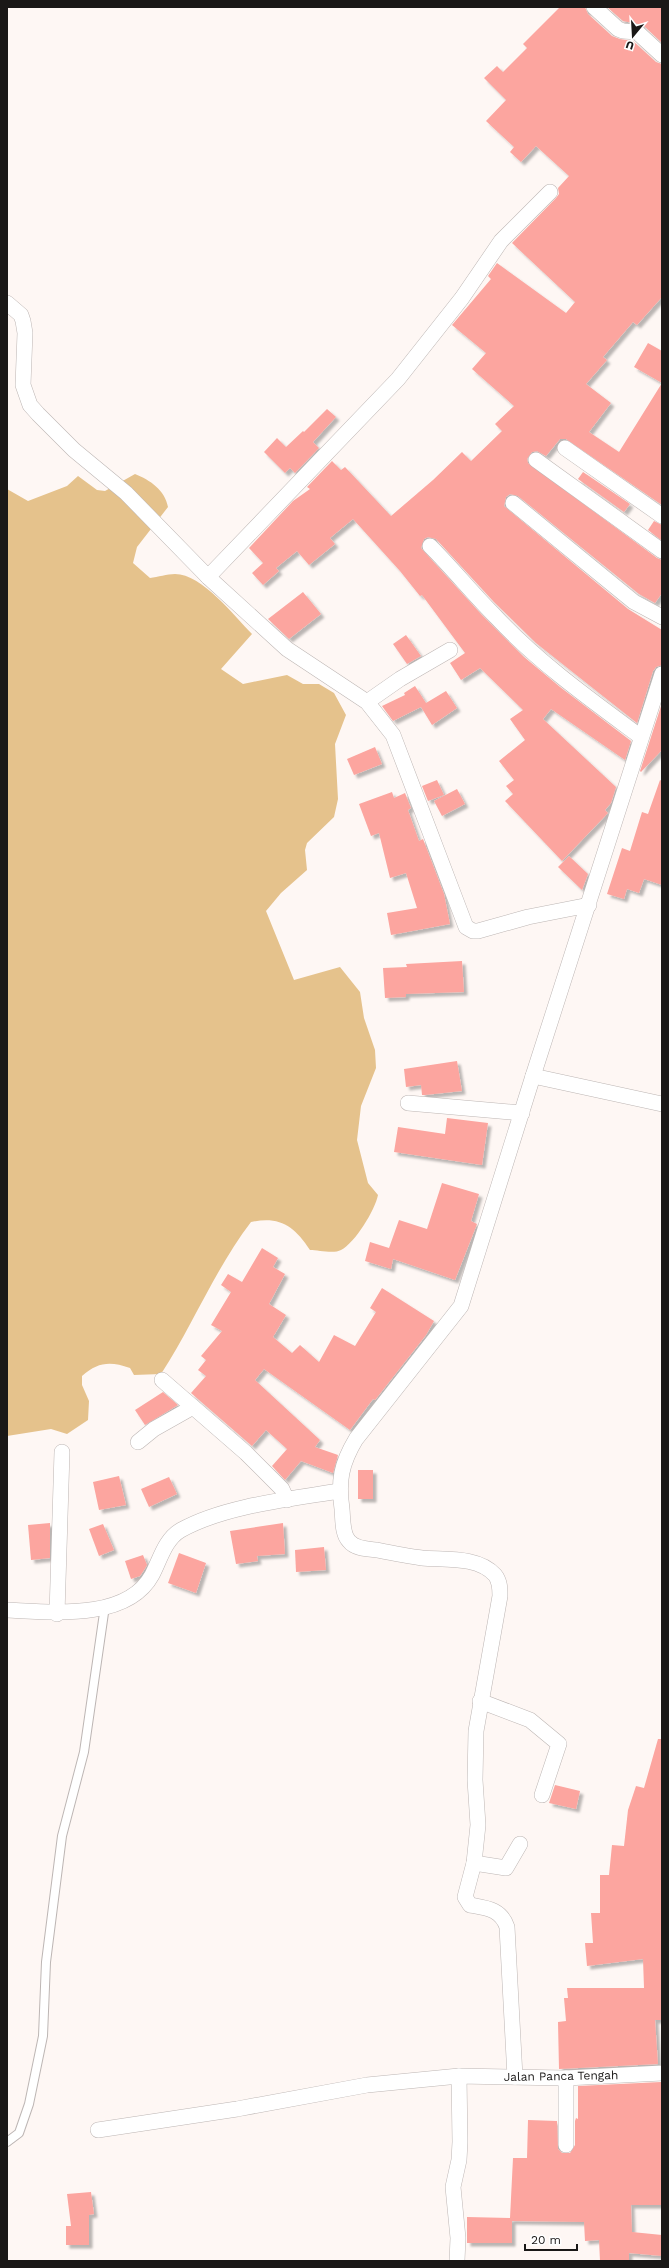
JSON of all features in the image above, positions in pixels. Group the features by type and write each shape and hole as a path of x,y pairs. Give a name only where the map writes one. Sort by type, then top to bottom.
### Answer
{"street":[{"path":"594,7 618,29 637,32 662,55"},
{"path":"208,577 398,379 462,298 501,241 550,192"},
{"path":"7,303 20,315 23,321 25,334 23,385 30,405 74,450 126,493 208,577 287,649 367,702 393,735 466,927 473,931 478,931 528,917 589,905"},
{"path":"565,448 662,516"},
{"path":"536,460 662,551"},
{"path":"513,503 634,602 662,618"},
{"path":"430,546 457,572 496,618 523,643 586,696 641,737"},
{"path":"367,702 400,679 450,650"},
{"path":"515,2077 507,1927 501,1915 491,1908 470,1905 465,1900 464,1892 474,1863 478,1825 475,1780 476,1731 480,1700 491,1654 500,1596 496,1577 485,1568 466,1561 422,1558 355,1546 350,1543 345,1535 339,1491 345,1458 356,1439 461,1306 522,1113 532,1076 589,905 662,674"},
{"path":"532,1076 662,1104"},
{"path":"408,1103 522,1113"},
{"path":"162,1380 246,1453 282,1489 287,1500"},
{"path":"138,1442 154,1429 193,1407"},
{"path":"57,1614 62,1452"},
{"path":"7,1610 57,1614 75,1613 105,1606 132,1596 143,1587 152,1575 166,1546 179,1530 203,1519 287,1500 339,1491"},
{"path":"480,1700 530,1720 559,1744 542,1795"},
{"path":"474,1863 504,1869 508,1866 520,1844"},
{"name":"Jalan Panca Tengah","path":"98,2130 237,2109 367,2084 459,2076 566,2078 662,2073"},
{"path":"457,2261 458,2238 453,2187 459,2160 460,2142 459,2076"},
{"path":"566,2078 566,2145"}],"lane":[{"path":"7,2142 19,2132 29,2104 42,2036 46,1962 62,1836 84,1752 105,1606"}],"shaded area":[{"path":"135,474 156,486 164,496 168,507 137,547 133,563 150,578 175,574 185,576 196,581 217,597 252,634 221,669 243,684 287,675 303,684 319,684 334,693 346,715 335,744 338,799 334,817 307,843 305,850 307,870 281,893 266,911 294,980 340,967 360,992 364,1018 375,1050 376,1068 361,1106 357,1140 368,1183 378,1195 373,1209 364,1226 352,1241 338,1251 330,1252 310,1250 292,1229 278,1222 261,1220 251,1222 226,1259 184,1336 161,1374 134,1375 130,1368 116,1364 99,1365 82,1376 82,1385 89,1401 88,1420 67,1434 51,1429 7,1436 7,489 28,501 67,486 78,476 97,490 105,491"}],"building":[{"path":"560,7 585,7 588,14 612,36 633,41 656,62 662,64 662,297 637,325 633,322 603,357 607,360 586,384 611,403 589,432 619,452 662,383 662,505 566,439 560,439 546,456 537,451 532,452 527,459 528,463 657,558 662,560 662,593 655,603 639,594 518,496 510,494 506,497 504,506 628,609 662,630 662,665 656,667 653,671 637,723 536,643 494,602 436,539 428,537 424,539 421,548 481,614 524,657 560,687 631,741 625,760 551,709 543,719 616,787 611,803 605,810 608,813 562,861 505,801 513,794 506,786 514,780 499,761 525,740 510,719 523,710 480,668 461,680 450,663 465,653 422,595 420,596 400,571 353,519 330,538 335,544 309,565 297,551 276,568 279,571 263,585 252,573 263,563 249,548 293,501 310,489 307,487 332,461 341,470 345,467 391,516 433,480 462,452 471,461 502,431 495,424 514,406 472,369 486,353 452,325 491,279 488,276 497,263 566,313 575,302 512,243 556,198 559,194 558,188 569,176 536,146 521,162 510,152 514,147 486,121 506,100 484,78 497,66 503,72 527,48 523,44"},
{"path":"607,7 662,7 662,43 643,25 623,21"},
{"path":"648,343 662,351 662,383 634,367"},
{"path":"327,409 336,417 313,442 319,448 295,473 290,468 285,473 264,452 277,438 286,447 303,431 304,432"},
{"path":"583,472 630,504 624,512 578,479"},
{"path":"654,521 662,525 661,540 648,530"},
{"path":"303,592 321,614 289,639 268,619"},
{"path":"406,635 421,656 407,664 393,644"},
{"path":"415,686 426,703 446,691 457,708 432,725 421,707 393,721 382,706 405,695 404,693"},
{"path":"662,703 662,750 641,772 640,771"},
{"path":"375,747 382,764 354,775 347,759"},
{"path":"437,780 444,795 428,801 422,786"},
{"path":"660,780 662,781 662,885 644,879 639,893 627,889 624,899 607,894 622,848 630,851 642,812 648,814"},
{"path":"457,789 465,804 442,816 434,801"},
{"path":"392,792 394,798 405,793 411,808 408,810 419,841 423,839 444,894 450,924 391,935 387,913 417,908 406,873 390,878 379,833 371,836 359,804"},
{"path":"569,856 588,874 582,890 558,867"},
{"path":"462,961 464,992 406,994 406,997 385,998 383,968 407,967 406,964"},
{"path":"457,1061 462,1091 422,1095 421,1085 406,1087 404,1069"},
{"path":"447,1118 488,1123 482,1165 394,1152 398,1127 445,1134"},
{"path":"442,1183 479,1194 471,1221 477,1224 455,1280 393,1259 391,1269 365,1261 370,1242 389,1248 399,1220 427,1229"},
{"path":"262,1248 278,1258 273,1267 285,1274 269,1304 286,1315 273,1337 292,1353 300,1345 319,1362 334,1335 355,1346 376,1312 370,1308 382,1288 434,1321 426,1335 375,1400 373,1399 350,1430 264,1369 255,1380 320,1440 315,1447 338,1455 333,1473 301,1461 285,1480 272,1466 287,1449 266,1430 252,1446 191,1393 206,1376 198,1370 206,1360 201,1356 222,1331 211,1325 231,1292 221,1285 228,1274 242,1282"},
{"path":"163,1392 178,1405 145,1425 135,1410"},
{"path":"358,1470 373,1470 373,1499 358,1499"},
{"path":"119,1476 126,1505 99,1510 93,1482"},
{"path":"169,1477 177,1494 149,1507 141,1489"},
{"path":"50,1523 50,1558 31,1560 28,1525"},
{"path":"283,1523 285,1554 257,1556 258,1561 236,1564 230,1531"},
{"path":"103,1524 114,1550 99,1556 89,1529"},
{"path":"324,1547 326,1570 296,1572 295,1550"},
{"path":"179,1553 206,1563 196,1593 168,1583"},
{"path":"143,1555 147,1565 140,1576 131,1579 125,1561"},
{"path":"658,1739 662,1739 662,2020 655,2020 658,2064 559,2069 558,2022 566,2021 564,1998 568,1998 567,1988 644,1988 643,1959 587,1966 585,1943 593,1943 591,1913 600,1913 600,1875 609,1875 612,1845 624,1846 628,1810 636,1786 644,1788"},
{"path":"555,1785 580,1791 576,1809 549,1803"},
{"path":"661,2082 662,2205 631,2205 632,2232 662,2235 662,2256 629,2253 629,2261 600,2261 599,2240 585,2241 584,2222 512,2221 512,2243 467,2243 467,2217 510,2218 513,2158 527,2158 528,2120 557,2121 558,2149 562,2153 570,2153 575,2145 575,2121 576,2118 578,2119 578,2086"},
{"path":"91,2192 94,2214 89,2215 89,2245 66,2245 66,2226 71,2226 67,2194"}]}
